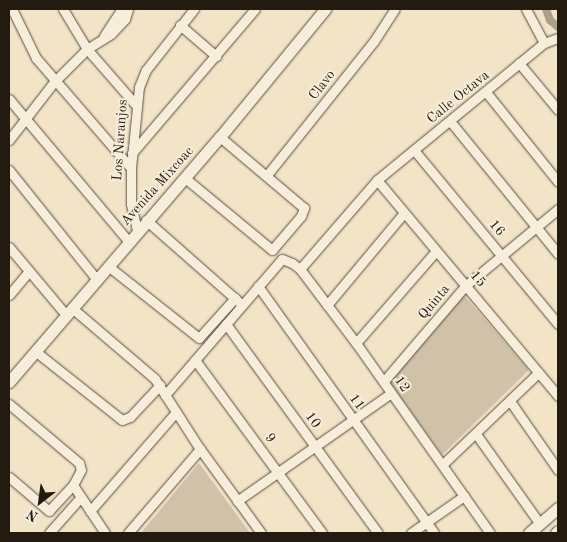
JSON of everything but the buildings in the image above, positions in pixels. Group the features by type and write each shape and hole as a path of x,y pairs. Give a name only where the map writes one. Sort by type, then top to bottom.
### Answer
{"street":[{"path":"12,9 36,58 54,82 130,168"},
{"path":"63,9 87,49 135,104"},
{"name":"Los Naranjos","path":"137,230 131,204 130,168 135,104 146,70 194,9"},
{"path":"132,153 255,9"},
{"name":"Avenida Mixcoac","path":"9,382 97,280 137,230 220,137 325,9"},
{"name":"Clavo","path":"267,175 374,41 395,9"},
{"path":"526,9 544,43"},
{"path":"9,140 54,82 87,49 104,36 124,11"},
{"path":"180,25 216,56"},
{"name":"Calle Octava","path":"300,269 377,180 544,43 558,38"},
{"path":"519,63 558,110"},
{"path":"486,92 558,182"},
{"path":"9,99 128,241"},
{"path":"450,121 558,254"},
{"path":"185,178 272,250 301,216 304,208 220,137"},
{"name":"16","path":"414,150 558,324"},
{"path":"9,170 97,280"},
{"name":"15","path":"377,180 558,396"},
{"name":"Quinta","path":"384,381 465,286 537,229 558,209"},
{"path":"328,305 404,213"},
{"path":"146,220 242,305"},
{"path":"9,247 29,271 69,312 146,369 160,385 200,449 261,533"},
{"path":"356,343 436,251"},
{"name":"12","path":"258,286 282,260 300,269 384,381 490,533"},
{"path":"108,266 198,338 235,298"},
{"path":"9,295 29,271"},
{"path":"165,395 258,286"},
{"name":"11","path":"258,286 434,533"},
{"name":"10","path":"226,324 378,533"},
{"path":"35,351 117,418 130,417 160,385"},
{"name":"9","path":"195,360 322,533"},
{"path":"443,464 538,372"},
{"path":"238,502 391,393"},
{"path":"510,401 558,470"},
{"path":"9,404 79,463 81,470 73,485 49,511 9,477"},
{"path":"90,510 176,412"},
{"path":"476,434 540,524"},
{"path":"128,533 200,449"},
{"path":"73,485 105,533"},
{"path":"411,533 464,496"},
{"path":"49,533 56,522 81,497"},
{"path":"529,533 558,508"}],"shaded area":[{"path":"464,295 529,370 442,455 389,381"},
{"path":"199,463 250,533 141,533"}],"waterway":[{"path":"546,9 550,20 558,27"}]}
